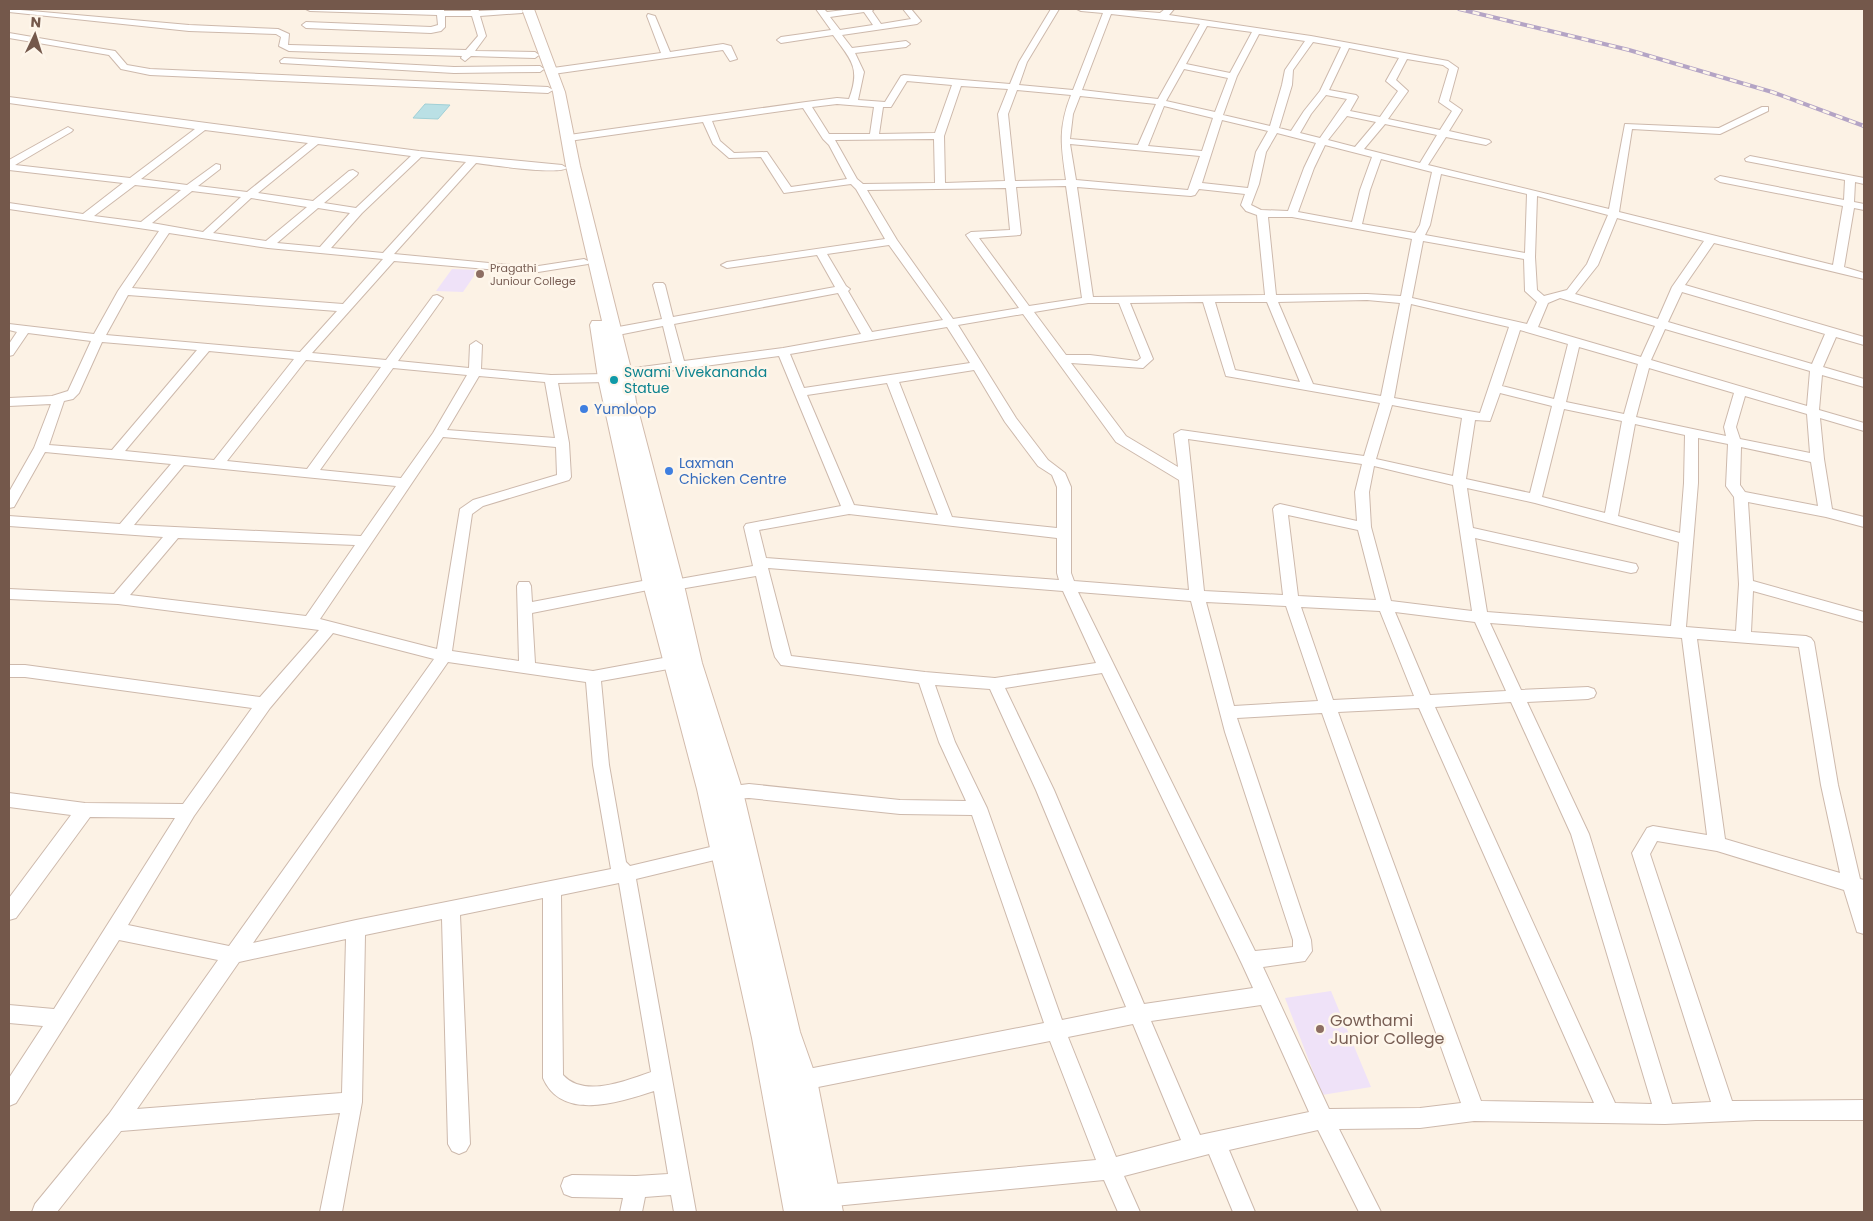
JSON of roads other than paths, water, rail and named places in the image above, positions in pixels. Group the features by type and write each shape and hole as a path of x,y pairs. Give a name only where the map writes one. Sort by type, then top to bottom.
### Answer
{"main road":[{"path":"526,9 544,71 569,138 573,166 613,332 615,375"},
{"path":"544,71 562,168 600,334 627,402 664,584 674,662 709,789 766,1038 799,1212"},
{"path":"664,584 731,792 786,1032 803,1080 826,1204"}],"street":[{"path":"310,9 475,12 526,9"},
{"path":"822,12 868,9 879,27"},
{"path":"852,102 861,82 861,73 859,65 836,33 916,21 908,9"},
{"path":"1054,9 1023,62 1015,87 1003,114 1016,233 971,236 1121,439 1186,478"},
{"path":"1081,9 1206,22 1445,63 1454,68 1444,102 1457,110 1422,167"},
{"path":"1162,16 1170,9"},
{"path":"9,10 189,28 278,32 286,36 283,46 289,48 469,53 544,71"},
{"path":"306,25 431,30 438,29 442,25 440,11"},
{"path":"454,70 482,36 475,12"},
{"path":"781,40 837,32 822,12"},
{"path":"1088,300 1065,141 1068,114 1108,12"},
{"path":"652,16 667,56"},
{"path":"1142,148 1161,102 1206,22"},
{"path":"706,119 716,142 732,156 764,154 788,191 856,184 940,186 1070,183 1191,193 1196,186 1233,76 1257,30"},
{"path":"9,34 112,54 124,67 150,72 383,81 544,71 725,47 728,48 733,59"},
{"path":"1311,39 1289,70 1287,85 1274,130 1261,152 1252,192 1246,207 1262,213 1292,214 1529,257"},
{"path":"849,51 906,44"},
{"path":"1294,135 1307,113 1324,92 1346,45"},
{"path":"1357,151 1383,120 1403,91 1391,81 1404,56"},
{"path":"284,61 454,70 544,71"},
{"path":"1181,66 1233,76"},
{"path":"569,138 831,101 888,105 904,78 1076,92 1161,102 1422,167 1532,192 1711,239 1864,276"},
{"path":"940,186 939,136 957,83"},
{"path":"1292,214 1312,161 1322,142 1346,112 1353,97 1324,92"},
{"path":"9,100 419,154 536,167 562,168"},
{"path":"806,105 833,144 892,241 951,323 1010,418 1043,463 1058,474 1064,487 1064,573 1075,604 1267,995 1323,1119 1370,1212"},
{"path":"874,136 879,105"},
{"path":"1567,294 1592,265 1609,212 1628,126 1720,131 1765,109"},
{"path":"1346,112 1486,142"},
{"path":"85,218 203,127"},
{"path":"9,166 68,130"},
{"path":"826,136 939,136"},
{"path":"205,235 249,195 316,141"},
{"path":"1065,141 1207,154"},
{"path":"322,251 358,211 419,154"},
{"path":"1356,226 1365,190 1377,156"},
{"path":"1750,159 1864,181"},
{"path":"218,464 303,356 473,160"},
{"path":"9,166 249,195 358,211"},
{"path":"143,225 216,167"},
{"path":"1438,170 1425,226 1418,238 1387,400 1362,492 1364,527 1385,606 1425,702 1608,1114"},
{"path":"268,245 353,173"},
{"path":"1838,269 1849,204 1850,178"},
{"path":"1720,179 1864,207"},
{"path":"1196,186 1252,192"},
{"path":"1532,192 1529,257 1531,291 1539,298"},
{"path":"9,206 268,245 322,251 532,270 584,262"},
{"path":"1262,213 1271,298 1308,387"},
{"path":"9,402 59,398 71,395 98,338 124,291 166,229"},
{"path":"1611,519 1629,419 1645,361 1678,287 1711,239"},
{"path":"727,265 892,241"},
{"path":"821,252 844,289 868,336"},
{"path":"659,285 679,367"},
{"path":"1678,287 1864,341"},
{"path":"613,332 844,289"},
{"path":"124,291 346,308"},
{"path":"1539,298 1567,294 1864,383"},
{"path":"9,327 98,338 391,363 551,379 615,375 783,352 1088,300 1367,297 1407,300 1524,327 1645,361 1864,427"},
{"path":"310,474 437,298"},
{"path":"1208,299 1230,373 1485,418 1495,388 1539,298"},
{"path":"1063,359 1090,359 1139,365 1147,359 1123,300"},
{"path":"9,352 24,329"},
{"path":"1826,512 1817,459 1813,411 1816,369 1832,332"},
{"path":"1535,499 1574,342"},
{"path":"310,622 439,433 475,372 476,345"},
{"path":"115,454 206,347"},
{"path":"783,352 849,509"},
{"path":"800,392 978,366"},
{"path":"43,1212 116,1120 444,656 465,512 478,503 564,477 562,443 551,379"},
{"path":"892,379 947,521"},
{"path":"1495,388 1559,404 1817,459"},
{"path":"1741,390 1730,428 1734,442 1734,486 1741,496 1746,584 1743,637"},
{"path":"9,504 41,448 59,398"},
{"path":"1469,415 1459,482 1480,617 1580,834 1665,1114"},
{"path":"439,433 562,443"},
{"path":"1692,433 1692,483 1684,580 1684,633 1717,844"},
{"path":"1250,960 1298,955 1303,950 1302,940 1228,712 1197,596 1180,434 1369,461 1535,499 1686,539"},
{"path":"41,448 406,483"},
{"path":"123,530 180,461"},
{"path":"1741,496 1826,512 1864,522"},
{"path":"1065,534 849,509 751,527 780,647 783,657 787,661 926,678 995,684 1106,667"},
{"path":"1364,527 1280,509 1291,600 1328,708 1474,1111"},
{"path":"9,521 174,533 365,541"},
{"path":"1466,531 1631,568"},
{"path":"118,599 174,533"},
{"path":"524,609 761,566 1197,596 1385,606 1480,617 1806,642 1827,778 1858,887 1864,926"},
{"path":"1746,584 1864,617"},
{"path":"524,586 527,668"},
{"path":"9,594 118,599 310,622 444,656 593,677 674,662"},
{"path":"9,1096 115,931 188,811 264,704 330,627"},
{"path":"9,671 25,671 264,704"},
{"path":"593,677 601,766 618,865 626,874 685,1212"},
{"path":"926,678 947,742 978,808 1056,1031 1110,1169 1130,1212"},
{"path":"995,684 1045,790 1194,1146"},
{"path":"1228,712 1588,693"},
{"path":"731,792 749,791 900,807 978,808"},
{"path":"9,800 85,810 188,811"},
{"path":"9,912 85,810"},
{"path":"1725,1112 1641,854 1653,834 1717,844 1858,887"},
{"path":"115,931 234,955 356,928 626,874 723,851"},
{"path":"552,888 553,1078 568,1092 585,1096 616,1093 663,1078"},
{"path":"451,909 459,1144"},
{"path":"331,1212 352,1102 356,928"},
{"path":"803,1080 1138,1014 1267,995"},
{"path":"9,1014 58,1018"},
{"path":"116,1120 352,1102"},
{"path":"826,1204 1110,1169 1194,1146 1323,1119 1420,1118 1474,1111 1665,1114 1756,1110 1864,1110"},
{"path":"1215,1142 1244,1212"},
{"path":"572,1186 636,1187 680,1184"},
{"path":"632,1212 636,1187"}],"water":[{"path":"425,104 450,105 438,119 413,118"}],"railway":[{"path":"1459,9 1629,50 1772,92 1864,126"}],"place":[{"name":"Pragathi Juniour College","path":"480,274"},
{"name":"Swami Vivekananda Statue","path":"614,380"},
{"name":"Yumloop","path":"584,409"},
{"name":"Laxman Chicken Centre","path":"669,471"},
{"name":"Gowthami Junior College","path":"1320,1029"}]}
